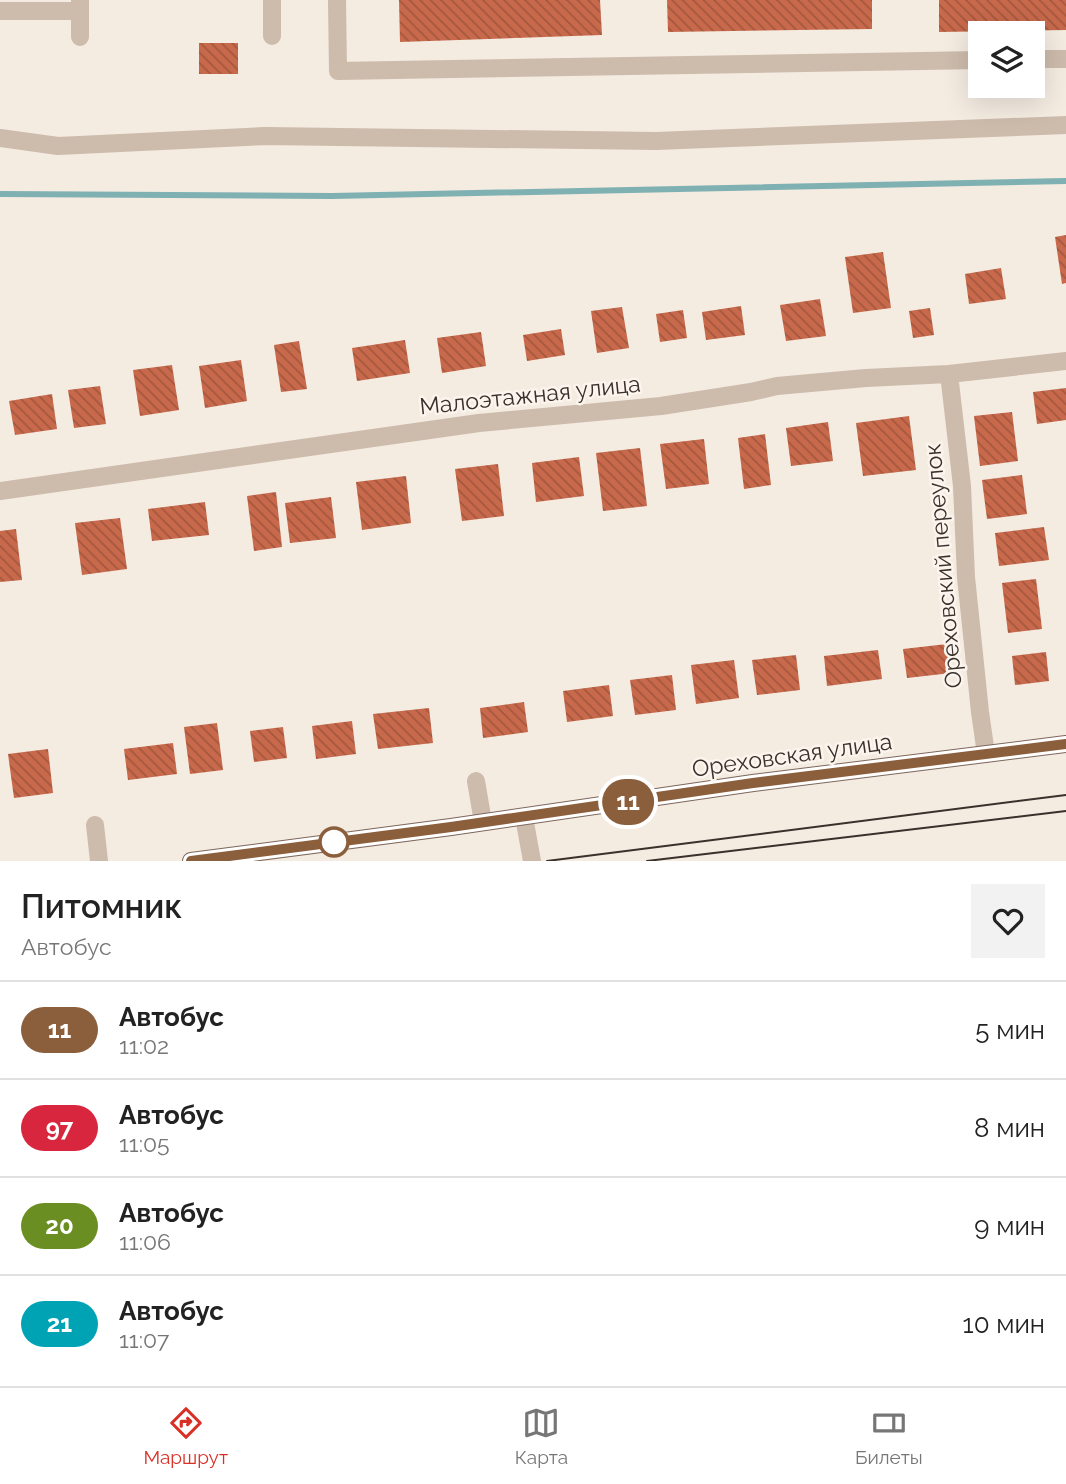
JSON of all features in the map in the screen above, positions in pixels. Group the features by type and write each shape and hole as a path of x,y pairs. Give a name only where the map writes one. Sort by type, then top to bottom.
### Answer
{"main road":[{"name":"Ореховская улица","path":"191,861 524,817 753,783 1066,744"}],"street":[{"path":"272,0 272,36"},
{"path":"337,0 338,71 968,60"},
{"path":"0,11 80,5 80,37"},
{"path":"1045,59 1066,59"},
{"path":"0,138 58,146 265,136 656,141 1066,125"},
{"name":"Малоэтажная улица","path":"0,491 479,423 661,406 777,386 949,374 1066,360"},
{"name":"Ореховский переулок","path":"949,374 962,486 966,577 986,754"},
{"path":"476,781 483,822"},
{"path":"524,817 532,861"},
{"path":"95,825 99,861"}],"building":[{"path":"399,0 600,0 602,35 400,42"},
{"path":"667,0 872,0 872,29 668,32"},
{"path":"939,0 1066,0 1066,30 1045,30 1045,21 968,21 968,32 939,32"},
{"path":"199,43 238,43 238,74 199,74"},
{"path":"1066,235 1066,283 1062,284 1055,237"},
{"path":"883,252 891,308 853,313 845,257"},
{"path":"1001,268 1006,299 969,304 965,274"},
{"path":"820,299 826,336 786,341 780,305"},
{"path":"741,306 745,335 706,340 702,312"},
{"path":"622,307 629,348 597,353 591,311"},
{"path":"930,308 934,335 913,338 909,311"},
{"path":"683,310 687,338 660,342 656,314"},
{"path":"561,329 565,355 527,361 523,335"},
{"path":"481,332 486,366 442,373 437,338"},
{"path":"405,340 410,373 357,381 352,348"},
{"path":"299,341 307,389 281,392 274,345"},
{"path":"241,360 247,401 205,408 199,366"},
{"path":"172,365 179,410 140,416 133,370"},
{"path":"100,386 106,424 74,428 68,390"},
{"path":"1066,388 1066,420 1037,424 1033,392"},
{"path":"52,394 57,429 15,435 9,401"},
{"path":"1012,412 1018,461 980,466 974,416"},
{"path":"909,416 916,470 863,476 856,423"},
{"path":"828,422 833,461 791,466 786,428"},
{"path":"765,434 771,485 744,489 738,438"},
{"path":"704,439 709,484 666,489 660,444"},
{"path":"640,448 647,506 603,511 596,453"},
{"path":"579,457 584,496 536,502 532,463"},
{"path":"498,464 504,516 462,521 455,469"},
{"path":"1022,475 1027,514 987,519 982,480"},
{"path":"406,476 411,523 362,530 356,482"},
{"path":"276,492 282,547 254,551 247,496"},
{"path":"331,497 336,538 290,543 285,503"},
{"path":"205,502 209,535 152,541 148,509"},
{"path":"120,518 127,569 82,575 75,523"},
{"path":"1044,527 1049,560 999,566 995,533"},
{"path":"16,529 22,580 0,582 0,531"},
{"path":"1036,579 1042,629 1008,633 1002,583"},
{"path":"947,644 951,673 907,678 903,649"},
{"path":"878,650 882,679 827,686 824,656"},
{"path":"1046,652 1049,681 1015,685 1012,656"},
{"path":"796,655 800,690 757,695 752,660"},
{"path":"734,660 739,698 696,704 691,665"},
{"path":"672,675 676,710 635,715 630,680"},
{"path":"609,685 613,716 567,722 563,691"},
{"path":"524,702 528,732 483,738 480,708"},
{"path":"429,708 433,743 378,749 373,714"},
{"path":"352,721 356,754 316,759 312,726"},
{"path":"217,723 223,770 190,774 184,727"},
{"path":"283,727 287,758 254,762 250,731"},
{"path":"173,743 177,774 128,780 124,749"},
{"path":"48,749 53,793 14,798 8,754"}],"waterway":[{"path":"0,194 332,196 1066,181"}],"tram line":[{"path":"547,861 1066,795"},
{"path":"647,861 1066,811"}],"bus line":[{"name":"11","path":"191,861 753,783 1066,744"}]}
